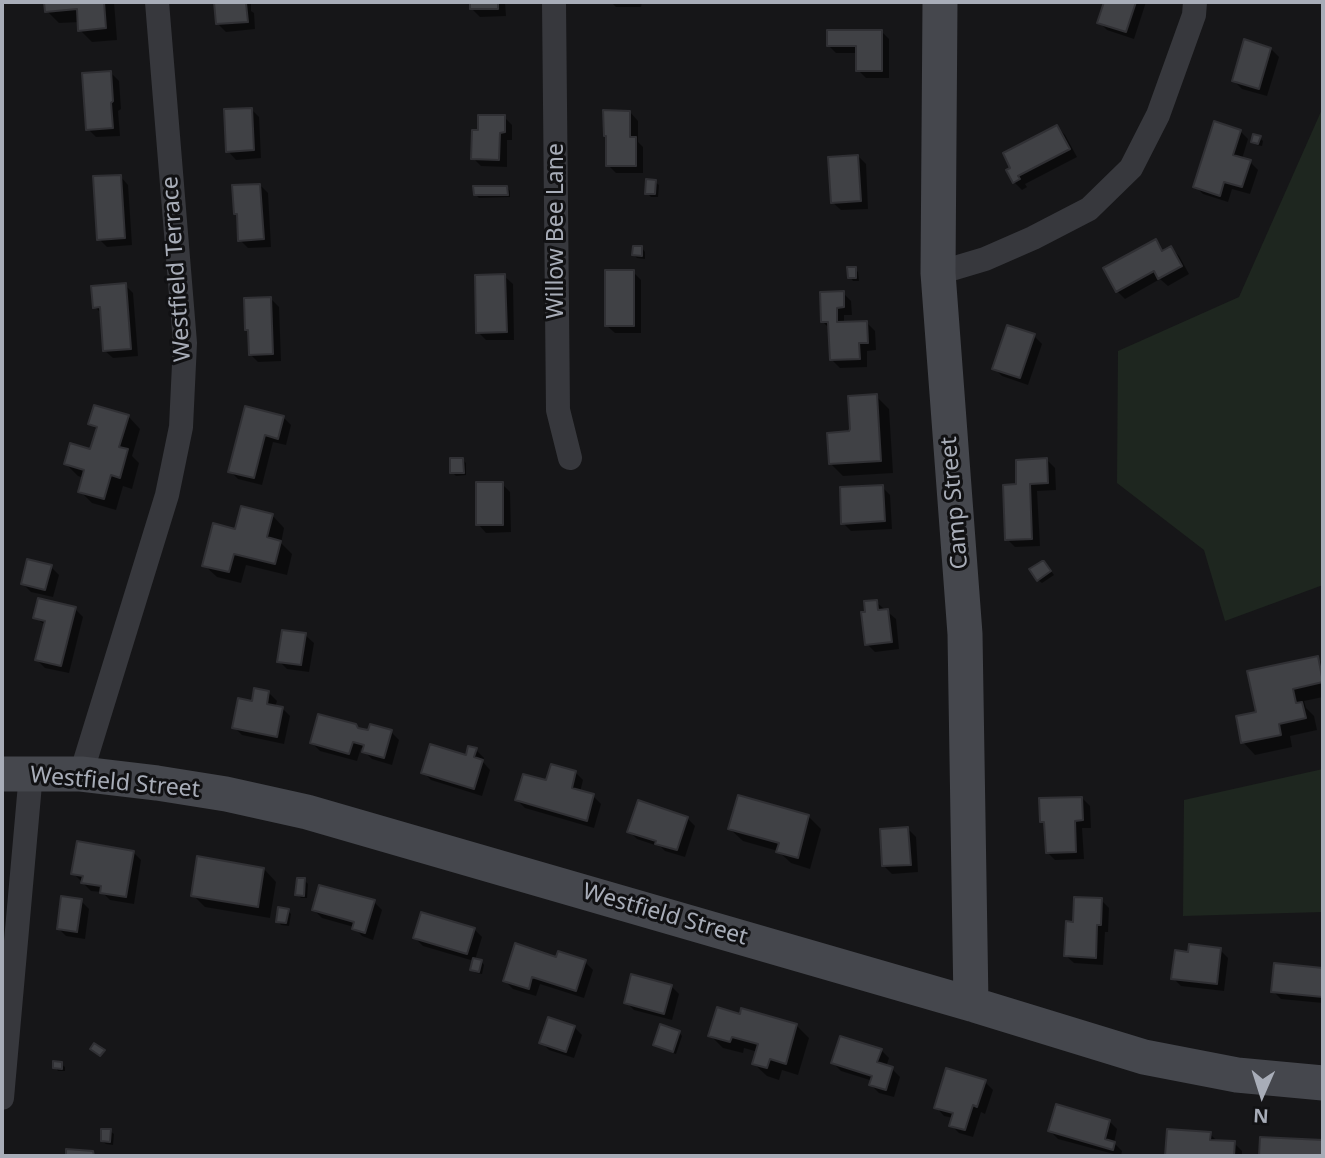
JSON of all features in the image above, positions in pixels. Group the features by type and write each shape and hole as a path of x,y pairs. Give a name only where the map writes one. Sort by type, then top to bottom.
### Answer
{"main road":[{"name":"Camp Street","path":"940,2 938,273 965,634 971,1004"},
{"name":"Westfield Street","path":"16,774 81,775 226,794 307,812 971,1004 1144,1057 1237,1075 1323,1083"}],"street":[{"name":"Westfield Terrace","path":"81,775 167,495 181,427 185,343 157,2"},
{"name":"Willow Bee Lane","path":"554,2 558,410 570,458"},
{"path":"938,273 985,260 1034,239 1089,209 1131,168 1158,115 1194,15 1195,2"},
{"path":"2,1098 16,774"}],"shaded area":[{"path":"1323,107 1323,585 1225,621 1204,550 1117,483 1118,351 1239,297"},
{"path":"1323,769 1323,912 1183,916 1184,800"}],"building":[{"path":"44,2 104,2 106,28 78,31 77,9 45,12"},
{"path":"214,2 245,2 248,22 216,24"},
{"path":"470,2 498,2 498,9 470,9"},
{"path":"1104,2 1136,2 1126,32 1097,23"},
{"path":"827,30 882,30 882,71 856,71 856,46 827,46"},
{"path":"1244,39 1271,48 1259,89 1232,81"},
{"path":"111,71 113,128 86,130 82,73"},
{"path":"252,108 254,150 226,152 224,109"},
{"path":"603,110 630,111 630,137 636,137 636,166 606,166"},
{"path":"478,115 505,115 505,132 500,133 499,160 471,159 472,130 478,130"},
{"path":"1214,121 1241,130 1233,155 1251,160 1242,187 1224,182 1220,196 1193,187"},
{"path":"1057,125 1070,149 1018,176 1020,179 1013,183 1006,170 1010,168 1003,153"},
{"path":"1253,134 1261,136 1258,144 1251,142"},
{"path":"858,155 861,201 831,203 828,157"},
{"path":"121,175 125,238 97,240 93,176"},
{"path":"646,179 656,180 655,194 645,194"},
{"path":"260,184 264,239 238,241 232,185"},
{"path":"473,186 507,186 508,195 474,195"},
{"path":"1156,239 1162,251 1171,246 1182,266 1158,279 1154,271 1116,292 1103,268"},
{"path":"633,246 642,246 642,256 632,255"},
{"path":"847,267 856,267 856,278 848,278"},
{"path":"605,270 634,270 634,326 605,326"},
{"path":"505,274 507,332 476,333 475,275"},
{"path":"126,283 131,349 103,351 100,307 93,308 91,286"},
{"path":"844,291 844,307 837,308 837,322 867,321 868,343 859,343 860,359 830,360 828,322 821,322 820,292"},
{"path":"271,297 273,354 249,355 244,298"},
{"path":"1007,325 1035,334 1020,378 992,369"},
{"path":"877,394 881,461 829,464 827,433 850,429 848,396"},
{"path":"94,405 129,415 119,447 128,449 120,478 111,475 104,499 78,492 84,470 64,464 70,443 90,449 97,427 88,424"},
{"path":"245,406 284,416 278,439 265,435 254,478 228,472"},
{"path":"450,458 463,458 464,473 450,473"},
{"path":"1047,458 1048,483 1030,484 1032,539 1005,540 1003,485 1016,484 1016,460"},
{"path":"476,482 503,482 503,525 476,525"},
{"path":"883,485 885,521 841,524 840,487"},
{"path":"241,506 273,514 267,537 281,541 275,564 234,554 229,572 202,566 213,523 235,529"},
{"path":"27,559 52,565 45,590 21,584"},
{"path":"1042,561 1051,571 1037,581 1029,569"},
{"path":"38,598 76,607 61,666 35,660 45,621 33,618"},
{"path":"877,600 878,610 888,609 892,642 865,645 861,612 865,612 864,601"},
{"path":"282,630 306,633 301,665 277,662"},
{"path":"1318,656 1323,682 1293,689 1296,703 1302,702 1306,718 1279,724 1281,735 1241,743 1236,716 1256,712 1247,671"},
{"path":"254,688 269,691 267,704 283,707 277,737 232,728 238,698 252,701"},
{"path":"318,714 356,724 358,728 368,730 370,724 392,730 384,758 362,752 364,745 353,742 349,754 310,743"},
{"path":"430,744 466,755 468,746 477,748 474,757 483,760 474,789 421,773"},
{"path":"551,764 576,771 572,788 594,794 587,821 515,800 523,774 546,780"},
{"path":"738,795 809,815 798,858 776,852 779,843 728,829"},
{"path":"1082,797 1083,820 1075,821 1076,852 1046,853 1039,798"},
{"path":"638,800 688,817 677,850 627,832"},
{"path":"908,827 911,865 882,866 880,829"},
{"path":"77,841 134,851 126,897 100,893 101,886 81,883 83,876 71,874"},
{"path":"197,856 264,868 258,907 191,896"},
{"path":"297,878 305,878 304,896 295,895"},
{"path":"319,885 375,900 365,933 352,929 354,922 312,910"},
{"path":"61,896 82,899 77,932 57,929"},
{"path":"1074,897 1102,898 1101,925 1097,925 1096,958 1064,956 1066,921 1073,922"},
{"path":"278,907 289,909 286,923 276,922"},
{"path":"421,912 475,928 467,954 413,938"},
{"path":"515,943 556,957 558,951 586,960 576,991 532,977 529,989 503,981"},
{"path":"1189,944 1221,948 1217,984 1171,979 1175,950 1188,952"},
{"path":"473,958 482,960 479,972 470,970"},
{"path":"1274,963 1323,968 1323,997 1271,992"},
{"path":"631,974 672,985 664,1014 624,1003"},
{"path":"717,1007 740,1014 741,1008 797,1024 786,1064 770,1059 767,1068 752,1064 758,1044 732,1037 730,1042 708,1036"},
{"path":"548,1017 575,1026 566,1052 539,1043"},
{"path":"660,1024 680,1031 673,1052 653,1045"},
{"path":"840,1036 882,1049 877,1062 893,1067 886,1090 869,1085 872,1076 831,1063"},
{"path":"94,1043 105,1050 100,1056 90,1049"},
{"path":"53,1061 62,1062 62,1069 53,1068"},
{"path":"946,1068 986,1080 977,1107 973,1105 965,1130 949,1126 953,1113 934,1108"},
{"path":"1056,1104 1110,1120 1105,1139 1115,1142 1113,1150 1048,1131"},
{"path":"101,1129 111,1129 110,1142 101,1141"},
{"path":"1167,1129 1211,1132 1210,1140 1235,1141 1234,1156 1165,1156"},
{"path":"1260,1137 1323,1140 1323,1156 1259,1156"},
{"path":"66,1149 93,1151 94,1156 66,1156"}]}
